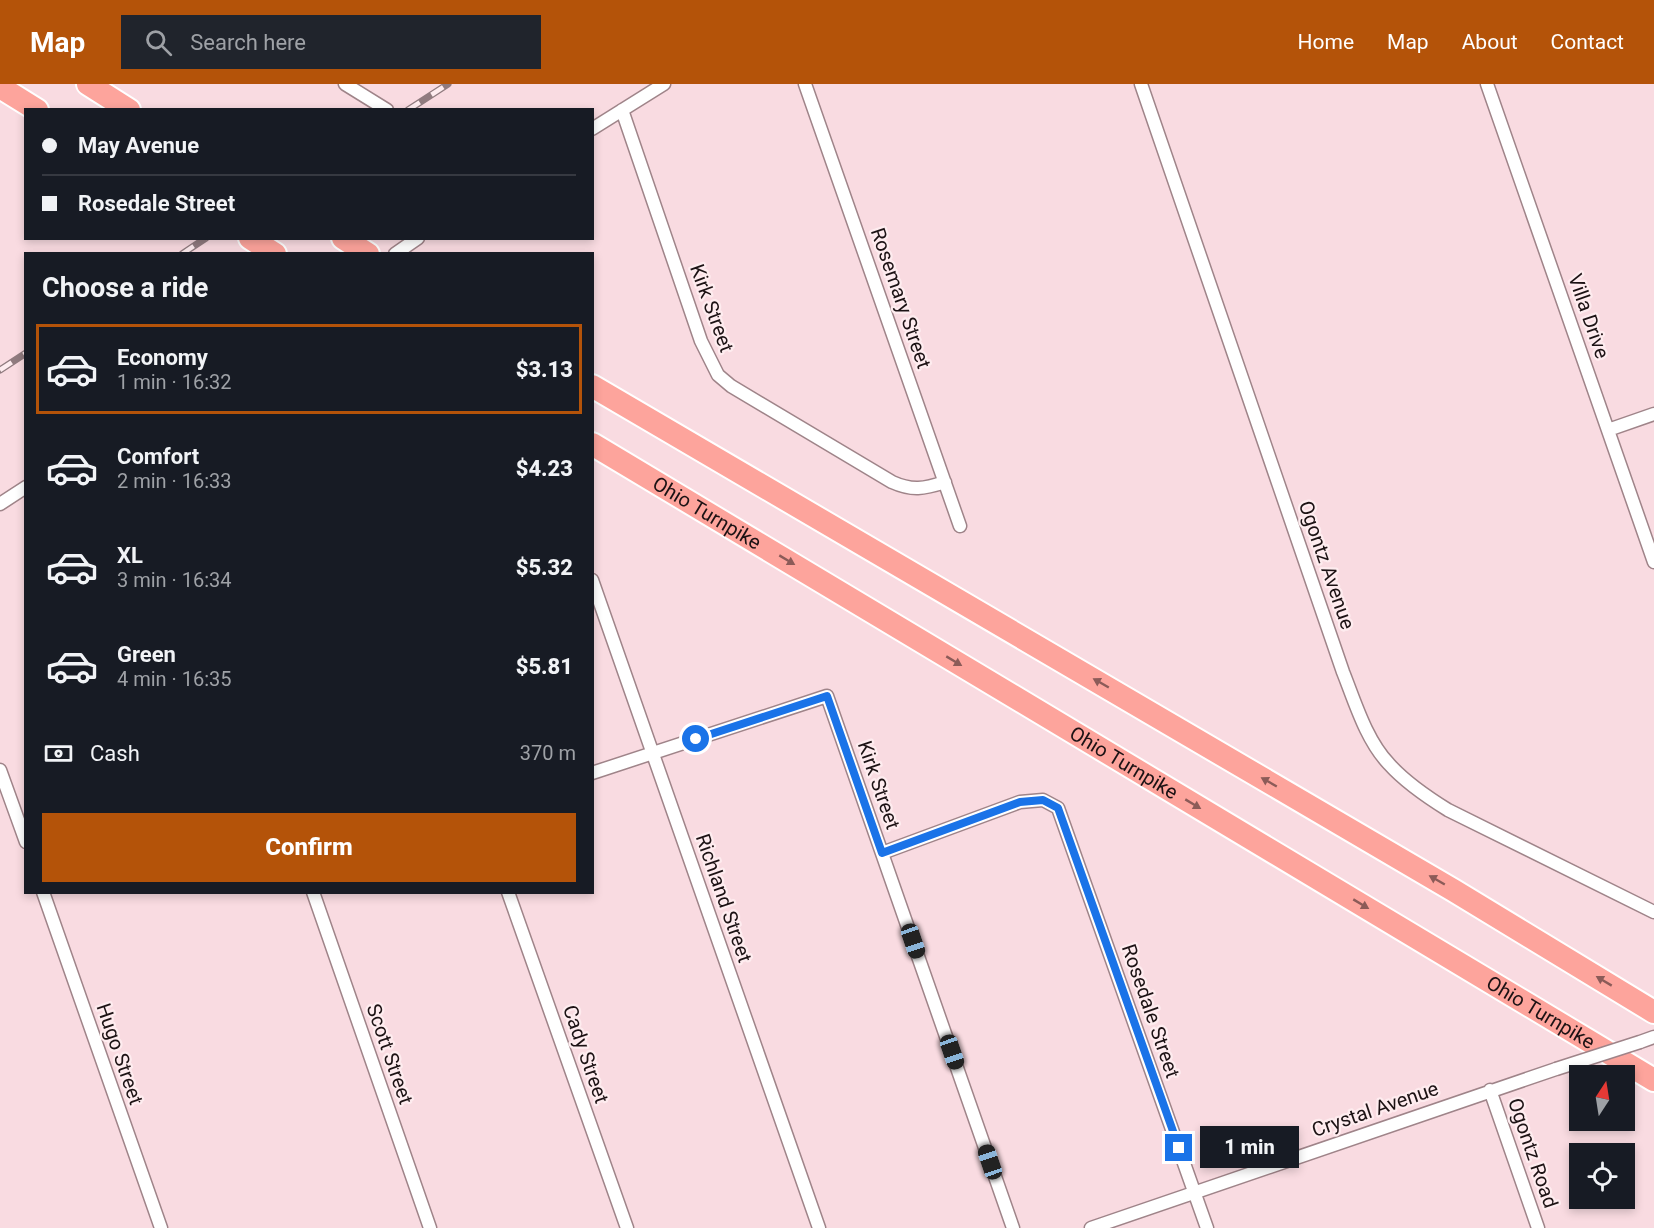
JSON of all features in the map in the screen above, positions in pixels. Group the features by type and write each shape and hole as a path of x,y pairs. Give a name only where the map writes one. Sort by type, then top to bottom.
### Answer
{"highway":[{"path":"88,84 126,108"},
{"path":"0,87 34,108"},
{"path":"253,240 272,252"},
{"path":"346,240 365,252"},
{"path":"594,387 1453,890 1654,1012"},
{"name":"Ohio Turnpike","path":"594,445 1654,1080"}],"street":[{"path":"345,84 384,108"},
{"path":"594,128 664,84"},
{"name":"Rosemary Street","path":"805,84 960,526"},
{"name":"Ogontz Avenue","path":"1141,84 1343,672 1371,736 1388,763 1418,790 1448,810 1654,912"},
{"name":"Villa Drive","path":"1487,84 1654,562"},
{"name":"Kirk Street","path":"622,110 701,341 718,375 731,386 892,482 908,489 916,489 945,482"},
{"path":"397,252 415,240"},
{"path":"1608,430 1654,414"},
{"path":"0,504 24,488"},
{"name":"Richland Street","path":"594,586 819,1228"},
{"name":"Kirk Street","path":"652,753 827,696 1013,1228"},
{"path":"594,772 652,753"},
{"path":"0,770 24,836"},
{"name":"Rosedale Street","path":"882,853 1020,802 1043,800 1058,808 1207,1228"},
{"name":"Hugo Street","path":"44,894 161,1228"},
{"name":"Scott Street","path":"314,894 430,1228"},
{"name":"Cady Street","path":"509,894 627,1228"},
{"name":"Crystal Avenue","path":"1091,1228 1490,1090 1654,1037"},
{"name":"Ogontz Road","path":"1490,1090 1538,1228"}],"railway":[{"path":"411,108 448,84"},
{"path":"185,252 203,240"},
{"path":"0,370 24,354"}],"route":[{"path":"696,739 827,696 882,853 1020,802 1043,800 1058,808 1179,1148"}]}
